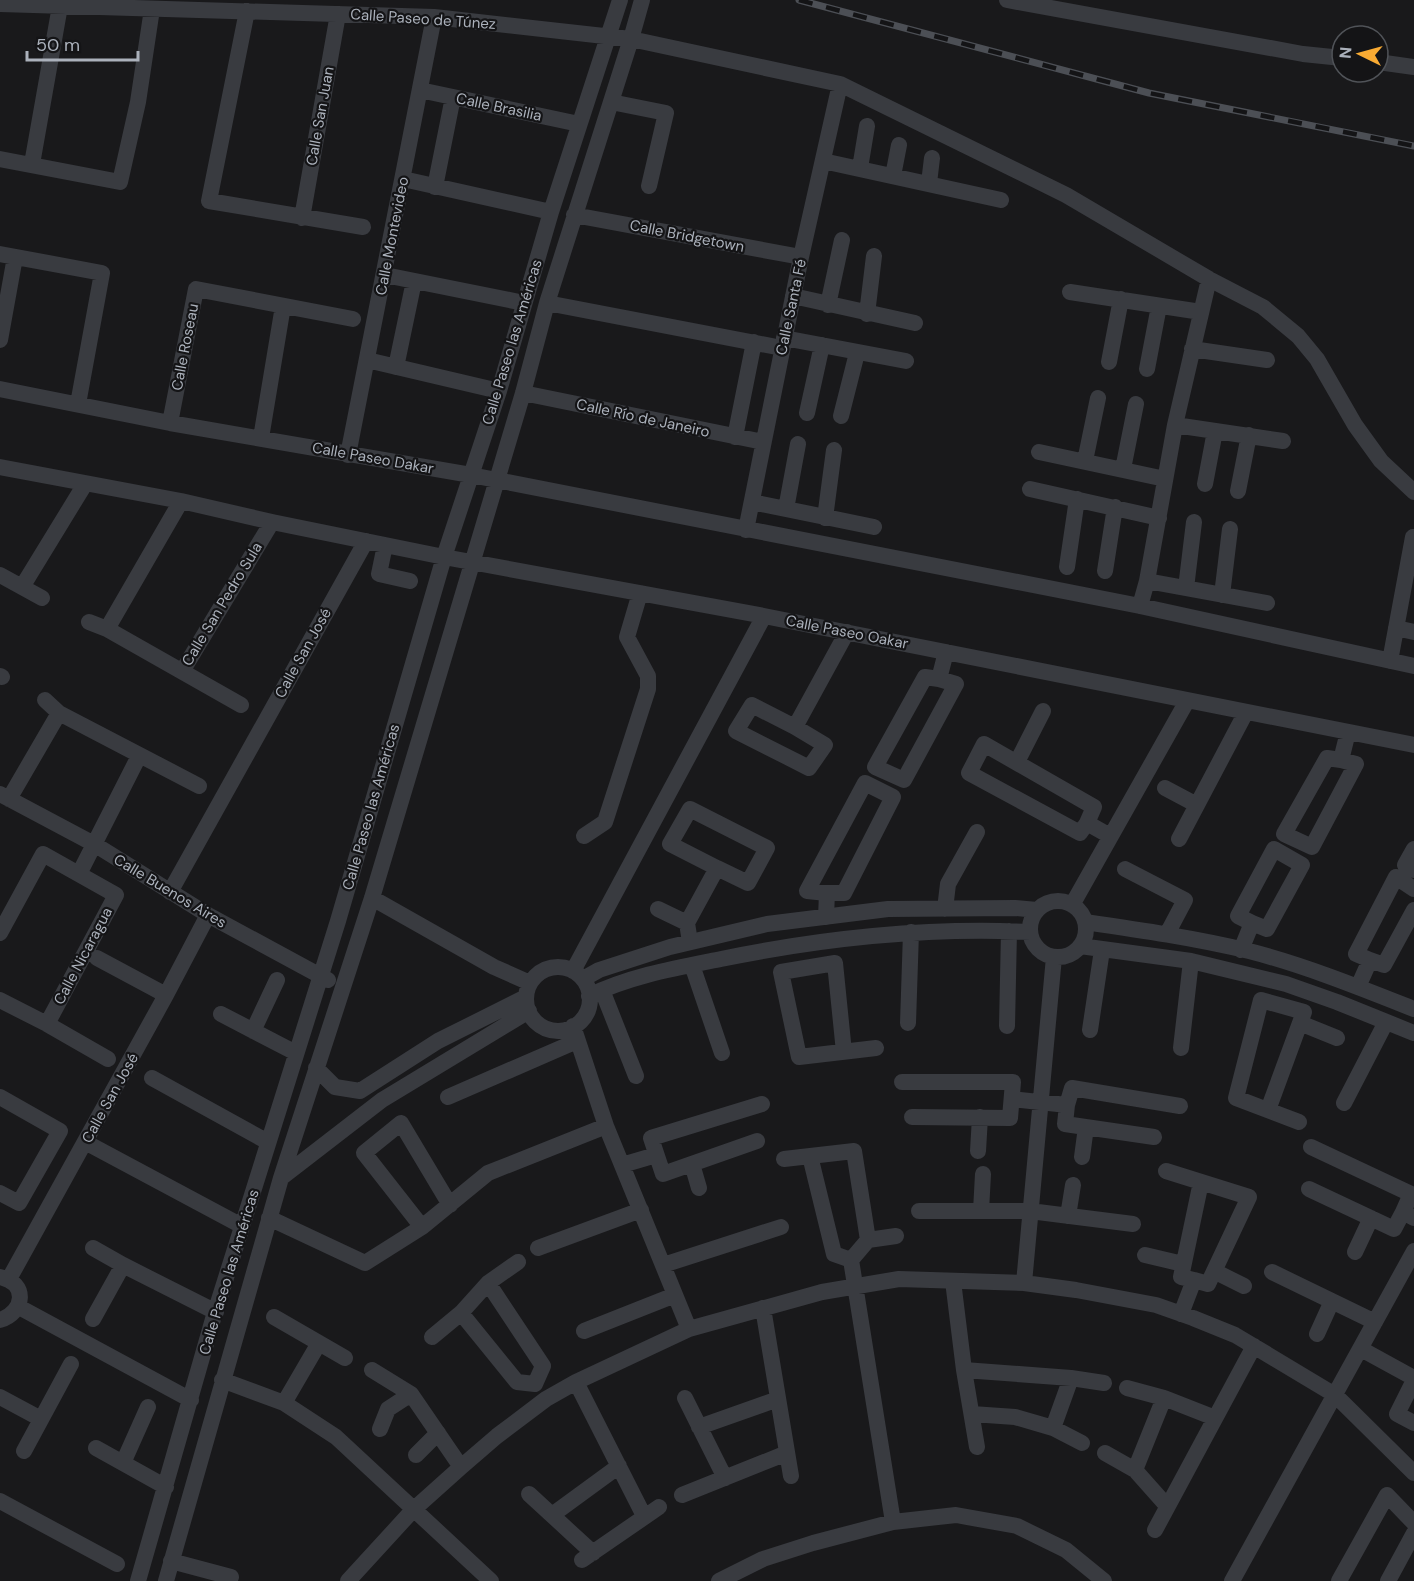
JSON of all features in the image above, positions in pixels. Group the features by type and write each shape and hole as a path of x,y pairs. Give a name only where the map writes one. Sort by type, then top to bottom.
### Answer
{"street":[{"name":"Calle Paseo las Américas","path":"138,1581 234,1251 338,921 444,557 499,391 551,212 620,0"},
{"name":"Calle Paseo las Américas","path":"166,1581 280,1178 372,898 523,393 546,303 642,0"},
{"path":"1007,0 1304,54 1330,57"},
{"name":"Calle Paseo de Túnez","path":"0,4 434,17 631,39 840,84 1066,195 1209,279 1263,307 1298,336 1317,358 1355,425 1382,461 1414,492"},
{"path":"32,164 60,6"},
{"path":"0,159 120,182 138,102 152,9"},
{"path":"247,11 209,201 363,227"},
{"name":"Calle San Juan","path":"302,218 338,14"},
{"name":"Calle Montevideo","path":"348,455 434,17"},
{"path":"1390,64 1414,67"},
{"name":"Calle Santa Fé","path":"746,530 801,257 840,84"},
{"name":"Calle Brasilia","path":"420,90 579,124"},
{"path":"435,187 453,97"},
{"path":"611,102 666,113 649,186"},
{"path":"860,168 867,126"},
{"path":"894,176 899,145"},
{"path":"928,183 932,158"},
{"path":"823,161 1001,200"},
{"path":"403,179 551,212"},
{"name":"Calle Bridgetown","path":"574,215 801,257"},
{"path":"828,305 842,240"},
{"path":"0,340 7,256 102,273 78,404"},
{"path":"867,314 874,256"},
{"path":"385,275 524,303"},
{"path":"1140,606 1147,581 1175,425 1209,279"},
{"path":"396,367 414,281"},
{"name":"Calle Roseau","path":"170,423 195,289 353,319"},
{"path":"1070,292 1201,312"},
{"path":"793,296 915,323"},
{"path":"1109,362 1121,299"},
{"path":"546,303 754,342 822,345 906,361"},
{"path":"261,438 284,306"},
{"path":"1146,369 1159,306"},
{"path":"735,436 754,342"},
{"path":"807,413 822,345"},
{"path":"1192,349 1267,360"},
{"path":"841,416 857,353"},
{"path":"367,360 499,391"},
{"name":"Calle Paseo Dakar","path":"0,389 170,423 471,475 746,530"},
{"name":"Calle Río de Janeiro","path":"523,393 763,442"},
{"path":"1085,461 1098,398"},
{"path":"1123,469 1136,404"},
{"path":"1175,425 1283,441"},
{"path":"1205,484 1215,431"},
{"path":"1238,491 1249,435"},
{"path":"786,509 798,444"},
{"path":"825,518 834,450"},
{"path":"1039,452 1165,479"},
{"path":"0,467 182,501 272,522 471,562"},
{"path":"22,587 85,484"},
{"path":"1030,489 1159,518"},
{"path":"1067,567 1077,499"},
{"path":"107,629 182,501"},
{"path":"752,501 874,527"},
{"path":"1105,571 1115,507"},
{"name":"Calle San Pedro Sula","path":"89,622 107,629 183,670 272,522"},
{"path":"1186,588 1194,522"},
{"path":"1222,595 1230,529"},
{"path":"746,530 1140,606 1414,666"},
{"path":"1390,661 1413,537"},
{"name":"Calle San José","path":"170,892 366,541"},
{"path":"385,545 379,574 410,581"},
{"name":"Calle Paseo Oakar","path":"471,562 764,615 1414,745"},
{"path":"0,575 42,598"},
{"path":"1147,581 1267,603"},
{"path":"584,836 605,822 648,689 648,676 627,637 639,593"},
{"path":"578,975 764,615"},
{"path":"1396,627 1414,632"},
{"path":"795,727 847,632"},
{"path":"939,679 946,652"},
{"path":"183,670 241,705"},
{"path":"925,677 939,679 956,684 903,780 875,767 925,677"},
{"path":"45,700 59,713 199,786"},
{"path":"1072,905 1187,700"},
{"path":"752,705 795,727 825,745 810,768 736,731 752,705"},
{"path":"1017,762 1043,711"},
{"path":"1179,838 1246,712"},
{"path":"5,796 59,713"},
{"path":"1341,760 1348,732"},
{"path":"984,744 1094,807 1087,823 1080,833 969,773 984,744"},
{"path":"79,874 139,756"},
{"path":"1327,758 1341,760 1356,764 1312,847 1284,834 1327,758"},
{"path":"865,783 893,797 844,893 826,893 807,891 865,783"},
{"path":"1165,788 1197,806"},
{"name":"Calle Buenos Aires","path":"5,796 94,844 208,915 342,986"},
{"path":"690,809 767,848 748,883 717,868 670,844 690,809"},
{"path":"1087,823 1110,836"},
{"path":"945,909 948,884 977,832"},
{"path":"1274,849 1302,865 1266,929 1252,922 1238,916 1274,849"},
{"path":"1414,849 1405,865 1414,870"},
{"name":"Calle Nicaragua","path":"0,933 43,854 116,895 47,1024"},
{"path":"690,942 687,924 717,868"},
{"path":"1125,869 1185,900 1167,934"},
{"path":"1414,889 1396,878 1356,954 1384,965 1414,910"},
{"path":"826,893 826,917"},
{"path":"372,898 494,967 528,997 539,1024 575,1034"},
{"path":"1057,901 1072,905 1082,915 1085,922 1084,939 1080,946 1069,956 1054,957 1040,952 1031,939 1032,917 1037,910 1050,902 1057,901"},
{"path":"578,975 690,942 767,924 888,909 1015,908 1037,910"},
{"path":"658,909 687,924"},
{"name":"Calle San José","path":"4,1278 65,1178 208,915"},
{"path":"1085,922 1167,934 1241,950 1358,987 1414,1009"},
{"path":"1241,950 1252,922"},
{"path":"1007,1026 1009,931"},
{"path":"448,1097 575,1034 596,993 646,975 802,944 911,932 1030,932"},
{"path":"908,1023 911,932"},
{"path":"802,944 805,968"},
{"path":"1080,946 1191,961 1290,985 1414,1033"},
{"path":"1090,1030 1102,950"},
{"path":"1024,1283 1054,957"},
{"path":"97,958 166,995"},
{"path":"1358,987 1370,960"},
{"path":"1181,1047 1191,961"},
{"path":"844,1052 835,963 782,972 799,1058 876,1048"},
{"path":"692,965 722,1053"},
{"path":"280,1178 382,1100 528,997 535,977 548,968 562,967 578,975 596,993 636,1076"},
{"path":"253,1031 278,980"},
{"path":"1285,1005 1290,985"},
{"path":"316,1068 335,1087 360,1091 438,1041 528,997"},
{"path":"0,1000 108,1059"},
{"path":"1268,1110 1304,1012 1261,1000 1236,1098 1299,1122"},
{"path":"221,1014 296,1053"},
{"path":"1344,1103 1386,1022"},
{"path":"1300,1023 1337,1038"},
{"path":"575,1034 606,1126 689,1329"},
{"path":"152,1078 268,1142"},
{"path":"902,1082 1013,1082 1010,1118 912,1117"},
{"path":"1154,1137 1065,1124 1066,1105 1072,1088 1180,1106"},
{"path":"0,1097 60,1131 20,1203 0,1192"},
{"path":"1012,1099 1066,1105"},
{"path":"757,1142 663,1174 651,1138 762,1104"},
{"path":"978,1151 980,1117"},
{"path":"422,1227 364,1153 402,1122 450,1205"},
{"path":"269,1218 365,1263 422,1227 488,1173 606,1126"},
{"path":"1082,1157 1086,1127"},
{"path":"85,1142 242,1226"},
{"path":"1309,1189 1394,1228 1409,1215 1411,1194 1311,1147"},
{"path":"784,1159 854,1151 868,1240"},
{"path":"622,1165 656,1155"},
{"path":"810,1156 834,1254 851,1260"},
{"path":"692,1164 699,1188"},
{"path":"42,1165 65,1178"},
{"path":"1166,1171 1202,1182 1249,1197 1208,1284 1180,1277 1202,1182"},
{"path":"981,1211 983,1174"},
{"path":"1068,1216 1073,1185"},
{"path":"538,1248 640,1210"},
{"path":"919,1211 1030,1212 1133,1224"},
{"path":"1355,1252 1371,1218"},
{"path":"663,1265 781,1227"},
{"path":"851,1260 868,1240 896,1236"},
{"path":"93,1248 216,1312"},
{"path":"234,1251 257,1260"},
{"path":"1232,1581 1414,1251"},
{"path":"1145,1255 1184,1264"},
{"path":"851,1260 893,1522"},
{"path":"432,1337 461,1313 488,1283 518,1262"},
{"path":"93,1319 123,1265"},
{"path":"1214,1271 1244,1286"},
{"path":"1272,1272 1375,1322"},
{"path":"0,1320 11,1316 18,1307 20,1296 17,1286 4,1278"},
{"path":"348,1581 413,1510 461,1467 497,1436 546,1400 576,1382 689,1329 822,1292 899,1280 1024,1283 1156,1305 1181,1314 1235,1335 1335,1395 1414,1473"},
{"path":"1181,1314 1194,1280"},
{"path":"953,1281 964,1370 977,1447"},
{"path":"488,1283 543,1366 535,1384"},
{"path":"584,1331 675,1295"},
{"path":"1317,1334 1332,1301"},
{"path":"18,1307 191,1400"},
{"path":"763,1308 791,1476"},
{"path":"461,1313 517,1382 535,1384 546,1400"},
{"path":"274,1317 345,1358"},
{"path":"284,1403 319,1343"},
{"path":"1155,1530 1254,1346"},
{"path":"1360,1349 1414,1379 1397,1414 1414,1423"},
{"path":"24,1451 71,1364"},
{"path":"372,1370 411,1394 461,1467"},
{"path":"964,1370 1071,1378 1104,1383"},
{"path":"1053,1428 1071,1378"},
{"path":"222,1380 284,1403 336,1437 491,1581"},
{"path":"529,1494 552,1515 587,1556 652,1512 619,1466 576,1382"},
{"path":"1127,1388 1164,1398 1215,1418"},
{"path":"380,1429 388,1409 411,1394"},
{"path":"0,1397 41,1419"},
{"path":"685,1398 725,1478"},
{"path":"1135,1470 1164,1398"},
{"path":"699,1427 778,1399"},
{"path":"123,1464 148,1407"},
{"path":"972,1414 1014,1417 1053,1428 1082,1443"},
{"path":"416,1455 438,1433"},
{"path":"96,1448 166,1487"},
{"path":"682,1496 788,1453"},
{"path":"1105,1453 1135,1470 1167,1506"},
{"path":"552,1515 619,1466"},
{"path":"1339,1581 1387,1495 1412,1515"},
{"path":"0,1501 117,1564"},
{"path":"719,1581 763,1558 813,1543 893,1522 956,1515 1017,1526 1066,1550 1104,1581"},
{"path":"1388,1581 1414,1533"},
{"path":"171,1561 231,1577"}],"railway":[{"path":"799,0 1149,93 1414,146"}]}
